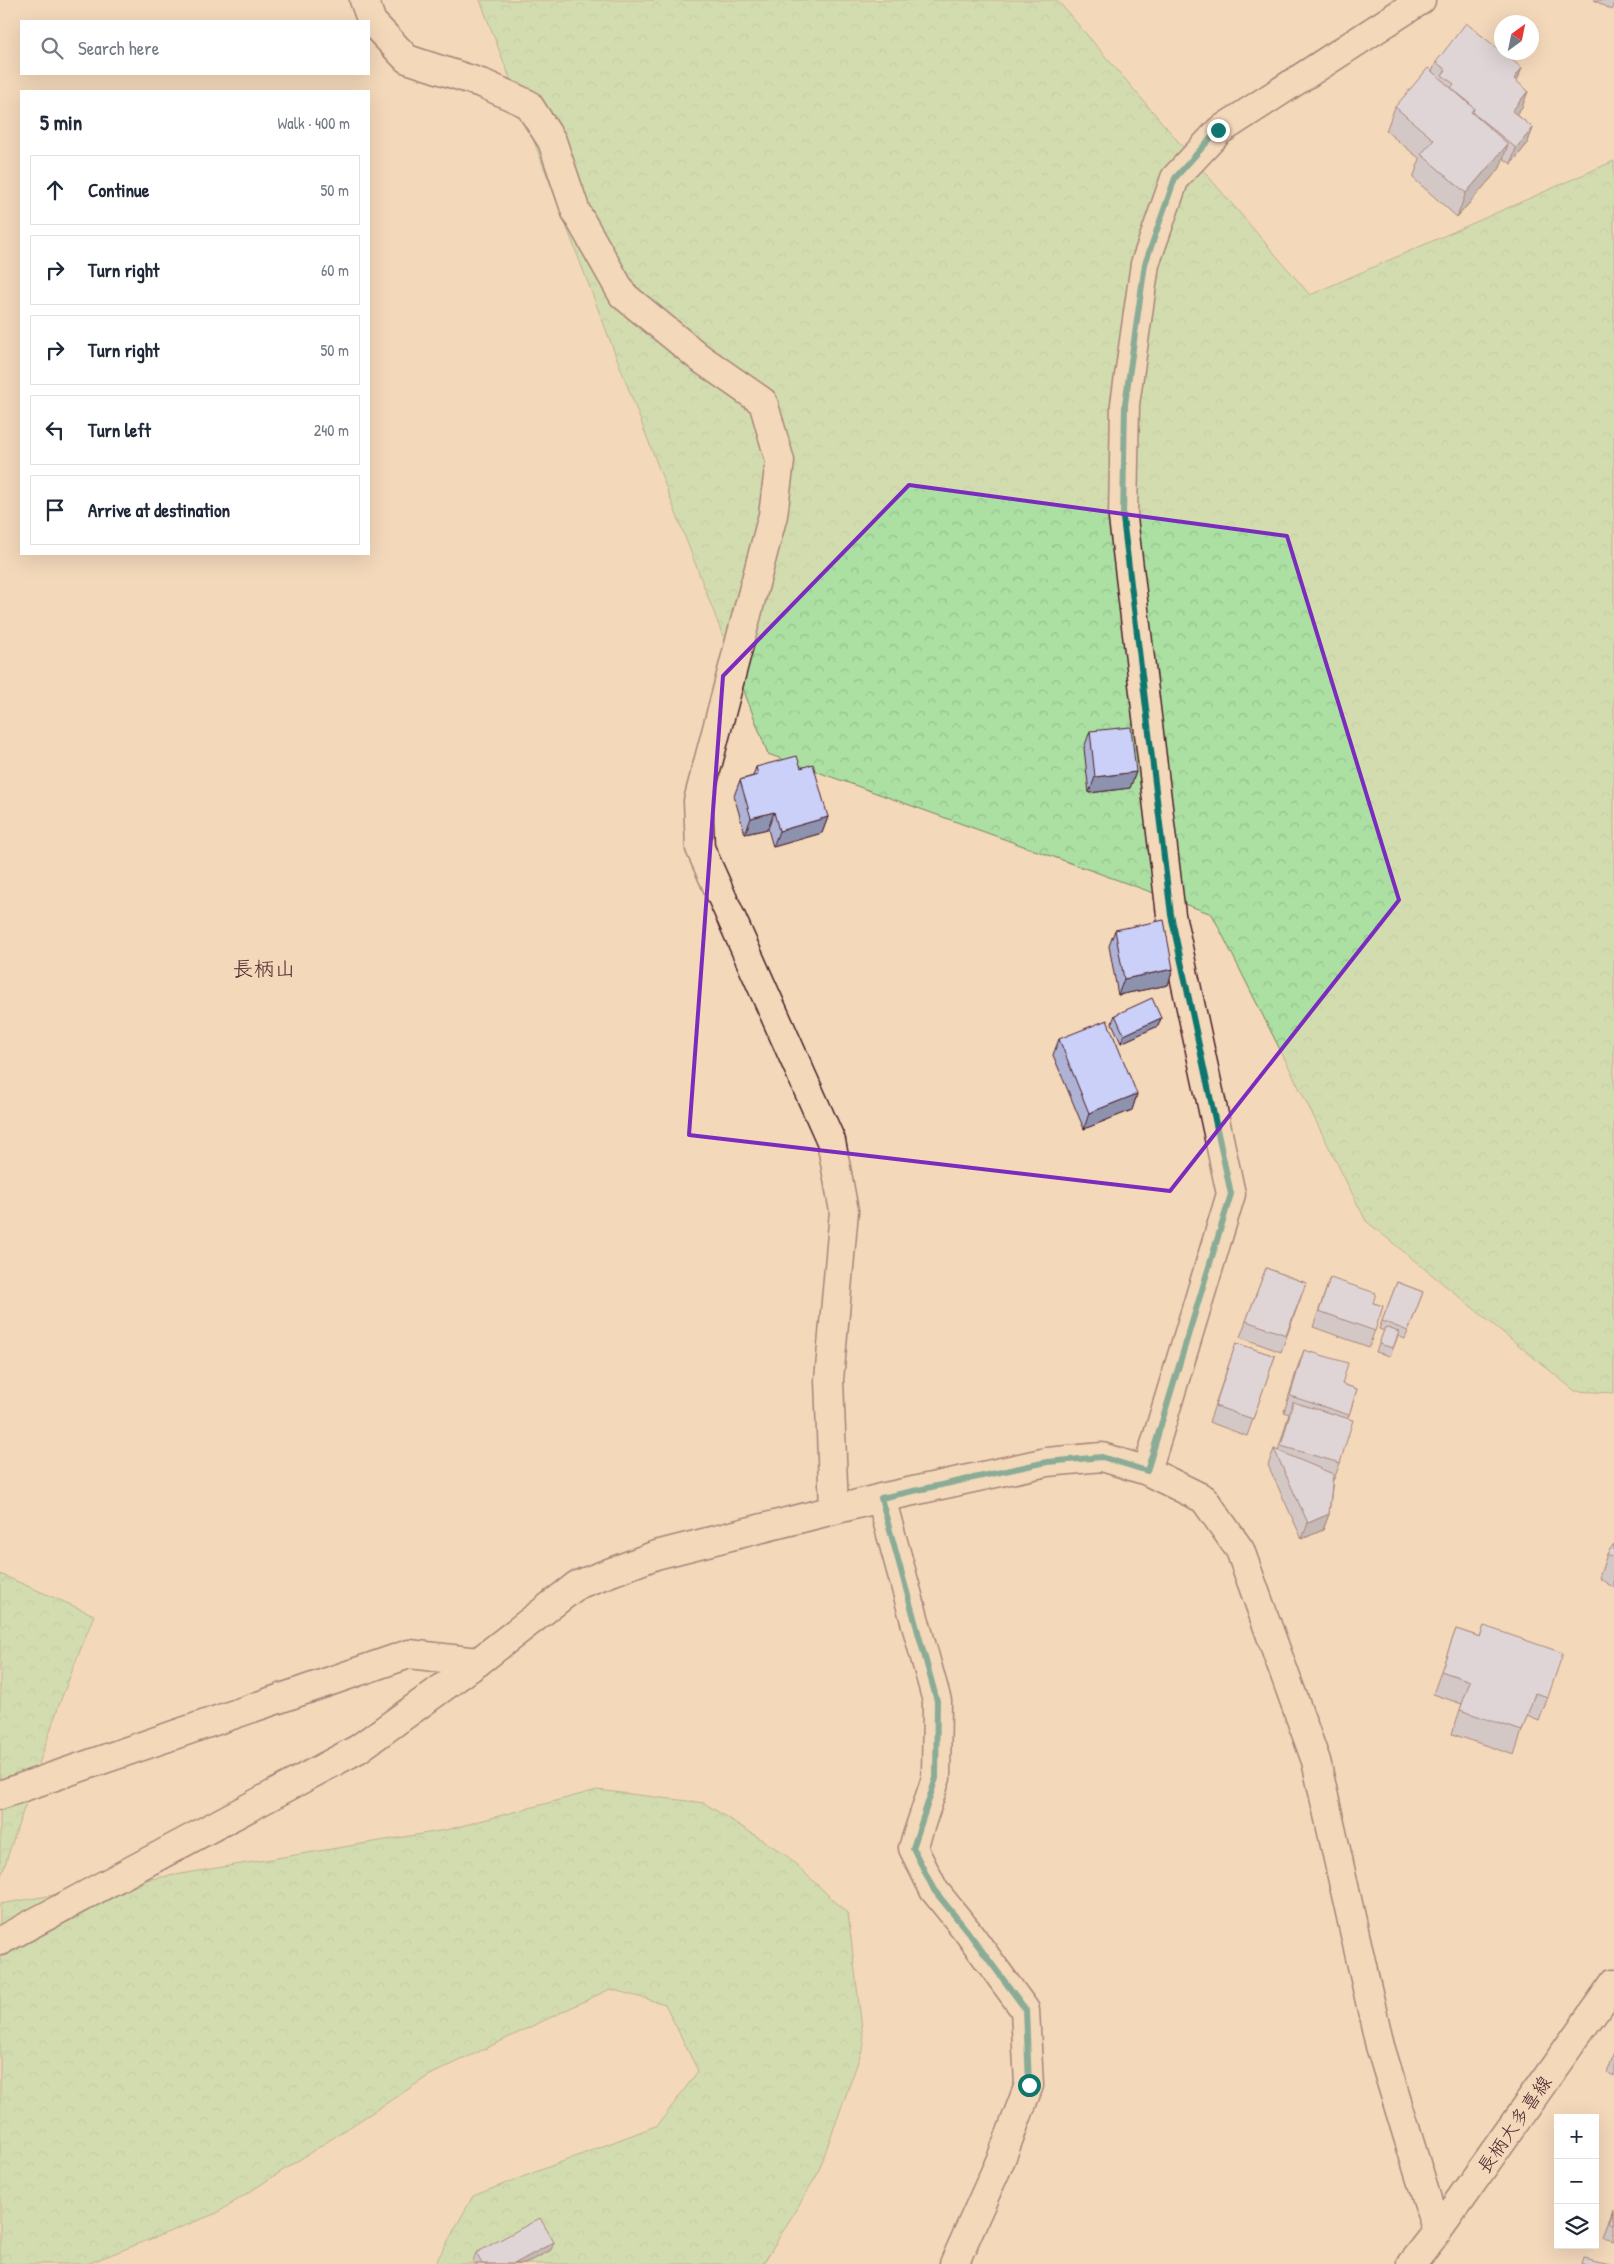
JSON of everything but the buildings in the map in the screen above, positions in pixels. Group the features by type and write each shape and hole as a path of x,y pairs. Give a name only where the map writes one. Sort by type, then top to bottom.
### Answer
{"street":[{"path":"364,0 372,22 407,59 484,84 528,104 552,141 576,212 623,295 700,358 763,402 780,461 773,515 698,801 700,848 831,1142 844,1212 829,1380 834,1510"},
{"path":"1147,1471 1231,1194 1171,915 1123,518 1125,404 1145,264 1175,178 1218,130 1421,0"},
{"path":"0,1941 358,1749 478,1662 578,1585 656,1555 881,1498 1047,1462 1102,1457 1147,1471 1204,1499 1240,1550 1316,1761 1380,2046 1437,2232"},
{"path":"881,1498 937,1701 936,1778 913,1848 934,1890 1026,2010 1029,2085 1000,2159 954,2264"},
{"path":"0,1795 409,1654 478,1662"},
{"name":"長柄大多喜線","path":"1412,2264 1437,2232 1614,1983"}],"highlighted area":[{"path":"909,485 1287,536 1399,900 1170,1191 689,1135 723,676"}],"green space":[{"path":"480,0 1057,0 1310,295 1614,161 1614,1393 1575,1391 1366,1221 1212,914 768,754"},
{"path":"0,1574 94,1615 60,1702 0,1879"},
{"path":"597,1790 704,1803 786,1855 848,1914 864,2045 817,2175 763,2264 435,2264 473,2196 658,2125 698,2071 665,2004 610,1989 430,2075 217,2213 87,2264 0,2264 0,1904 446,1830"}],"district":[{"name":"長柄山","path":"264,968"}],"route":[{"path":"1029,2085 1026,2010 934,1890 913,1848 936,1778 937,1701 881,1498 1047,1462 1102,1457 1147,1471 1231,1194 1171,915 1123,518 1125,404 1145,264 1175,178 1218,130"}]}
